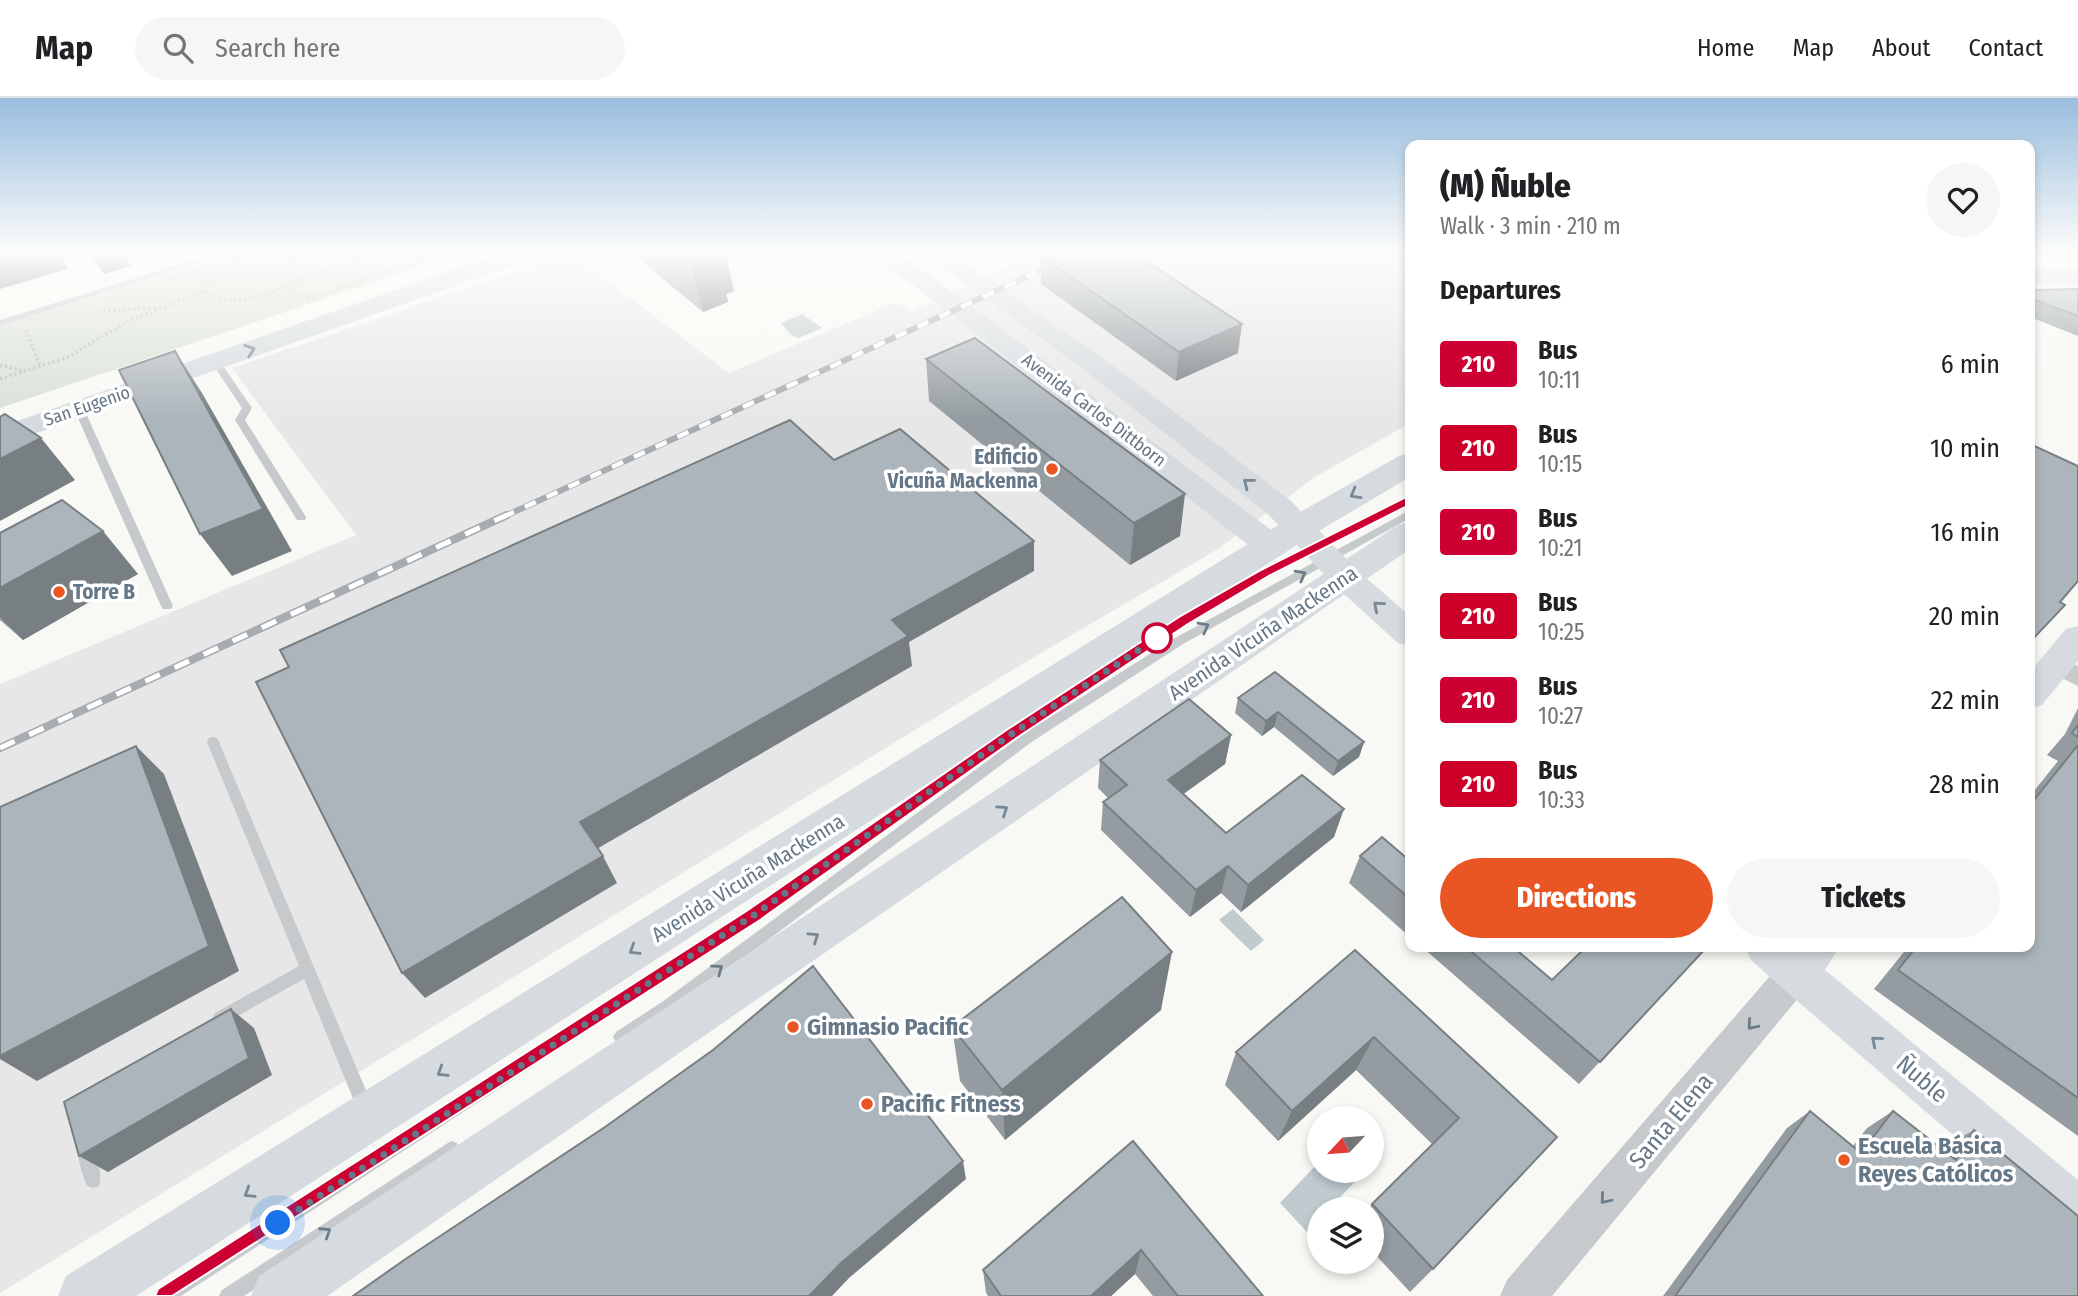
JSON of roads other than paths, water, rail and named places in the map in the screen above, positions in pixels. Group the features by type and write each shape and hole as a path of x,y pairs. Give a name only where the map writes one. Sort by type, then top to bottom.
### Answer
{"main road":[{"name":"San Eugenio","path":"0,414 299,307"},
{"name":"San Eugenio","path":"0,437 373,307"},
{"name":"Avenida Carlos Dittborn","path":"960,307 1307,553"},
{"name":"Avenida Carlos Dittborn","path":"1011,307 1116,381 1307,553"},
{"name":"Avenida Vicuña Mackenna","path":"279,1296 1307,553 1405,467"},
{"name":"Avenida Vicuña Mackenna","path":"86,1296 370,1118 1307,553 1405,534"},
{"path":"1307,553 1405,630"},
{"path":"2035,693 2067,671 2078,638"},
{"name":"Ñuble","path":"1794,956 2078,1211"}],"street":[{"name":"Santa Elena","path":"1523,1296 1794,956"}],"lane":[{"path":"0,323 53,307"},
{"path":"216,362 247,408 240,420 301,517"},
{"path":"79,410 167,606"},
{"path":"165,1296 754,915 1013,733 1143,647 1307,553 1405,502"},
{"path":"612,1043 677,999 1029,737 1179,641 1307,553 1405,516"},
{"path":"213,742 370,1118"},
{"path":"202,1028 308,969"},
{"path":"79,1126 93,1180"},
{"path":"228,1296 466,1139"}],"railway":[{"path":"503,517 961,307"},
{"path":"0,748 507,515"}],"place":[{"name":"Edificio Vicuña Mackenna","path":"1052,469"},
{"name":"Torre B","path":"59,592"},
{"name":"Gimnasio Pacific","path":"793,1027"},
{"name":"Pacific Fitness","path":"867,1104"},
{"name":"Escuela Básica Reyes Católicos","path":"1844,1160"}]}
